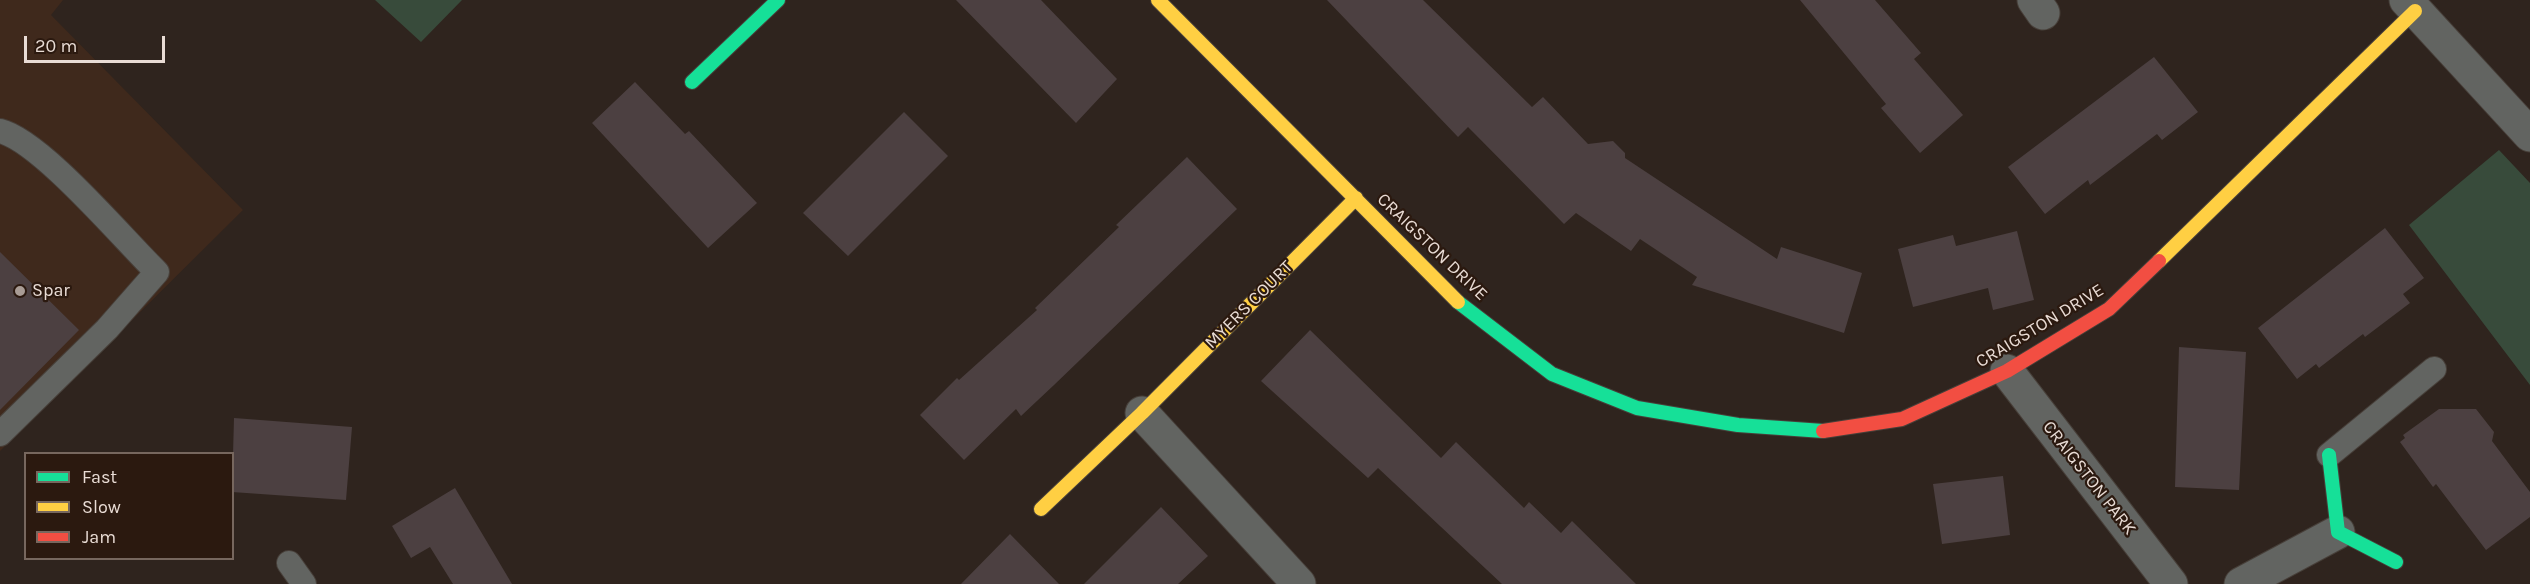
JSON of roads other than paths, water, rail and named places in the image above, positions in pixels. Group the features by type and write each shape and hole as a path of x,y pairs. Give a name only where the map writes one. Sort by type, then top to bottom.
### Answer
{"street":[{"path":"692,82 778,0"},
{"name":"CRAIGSTON DRIVE","path":"1158,0 1455,300 1552,374 1637,408 1738,425 1827,431 1902,419 2007,372 2109,309 2411,5"},
{"path":"2411,5 2530,135"},
{"name":"MYERS COURT","path":"1041,509 1142,413 1356,198"},
{"name":"CRAIGSTON PARK","path":"2007,372 2171,584"},
{"path":"1142,413 1299,584"},
{"path":"2329,455 2338,532"},
{"path":"2338,532 2396,562"},
{"path":"2241,584 2338,532"}],"lane":[{"path":"0,131 13,135 40,154 157,272 107,329 0,434"},
{"path":"2329,455 2434,369"},
{"path":"290,563 304,584"}],"place":[{"name":"Spar","path":"20,291"}]}
